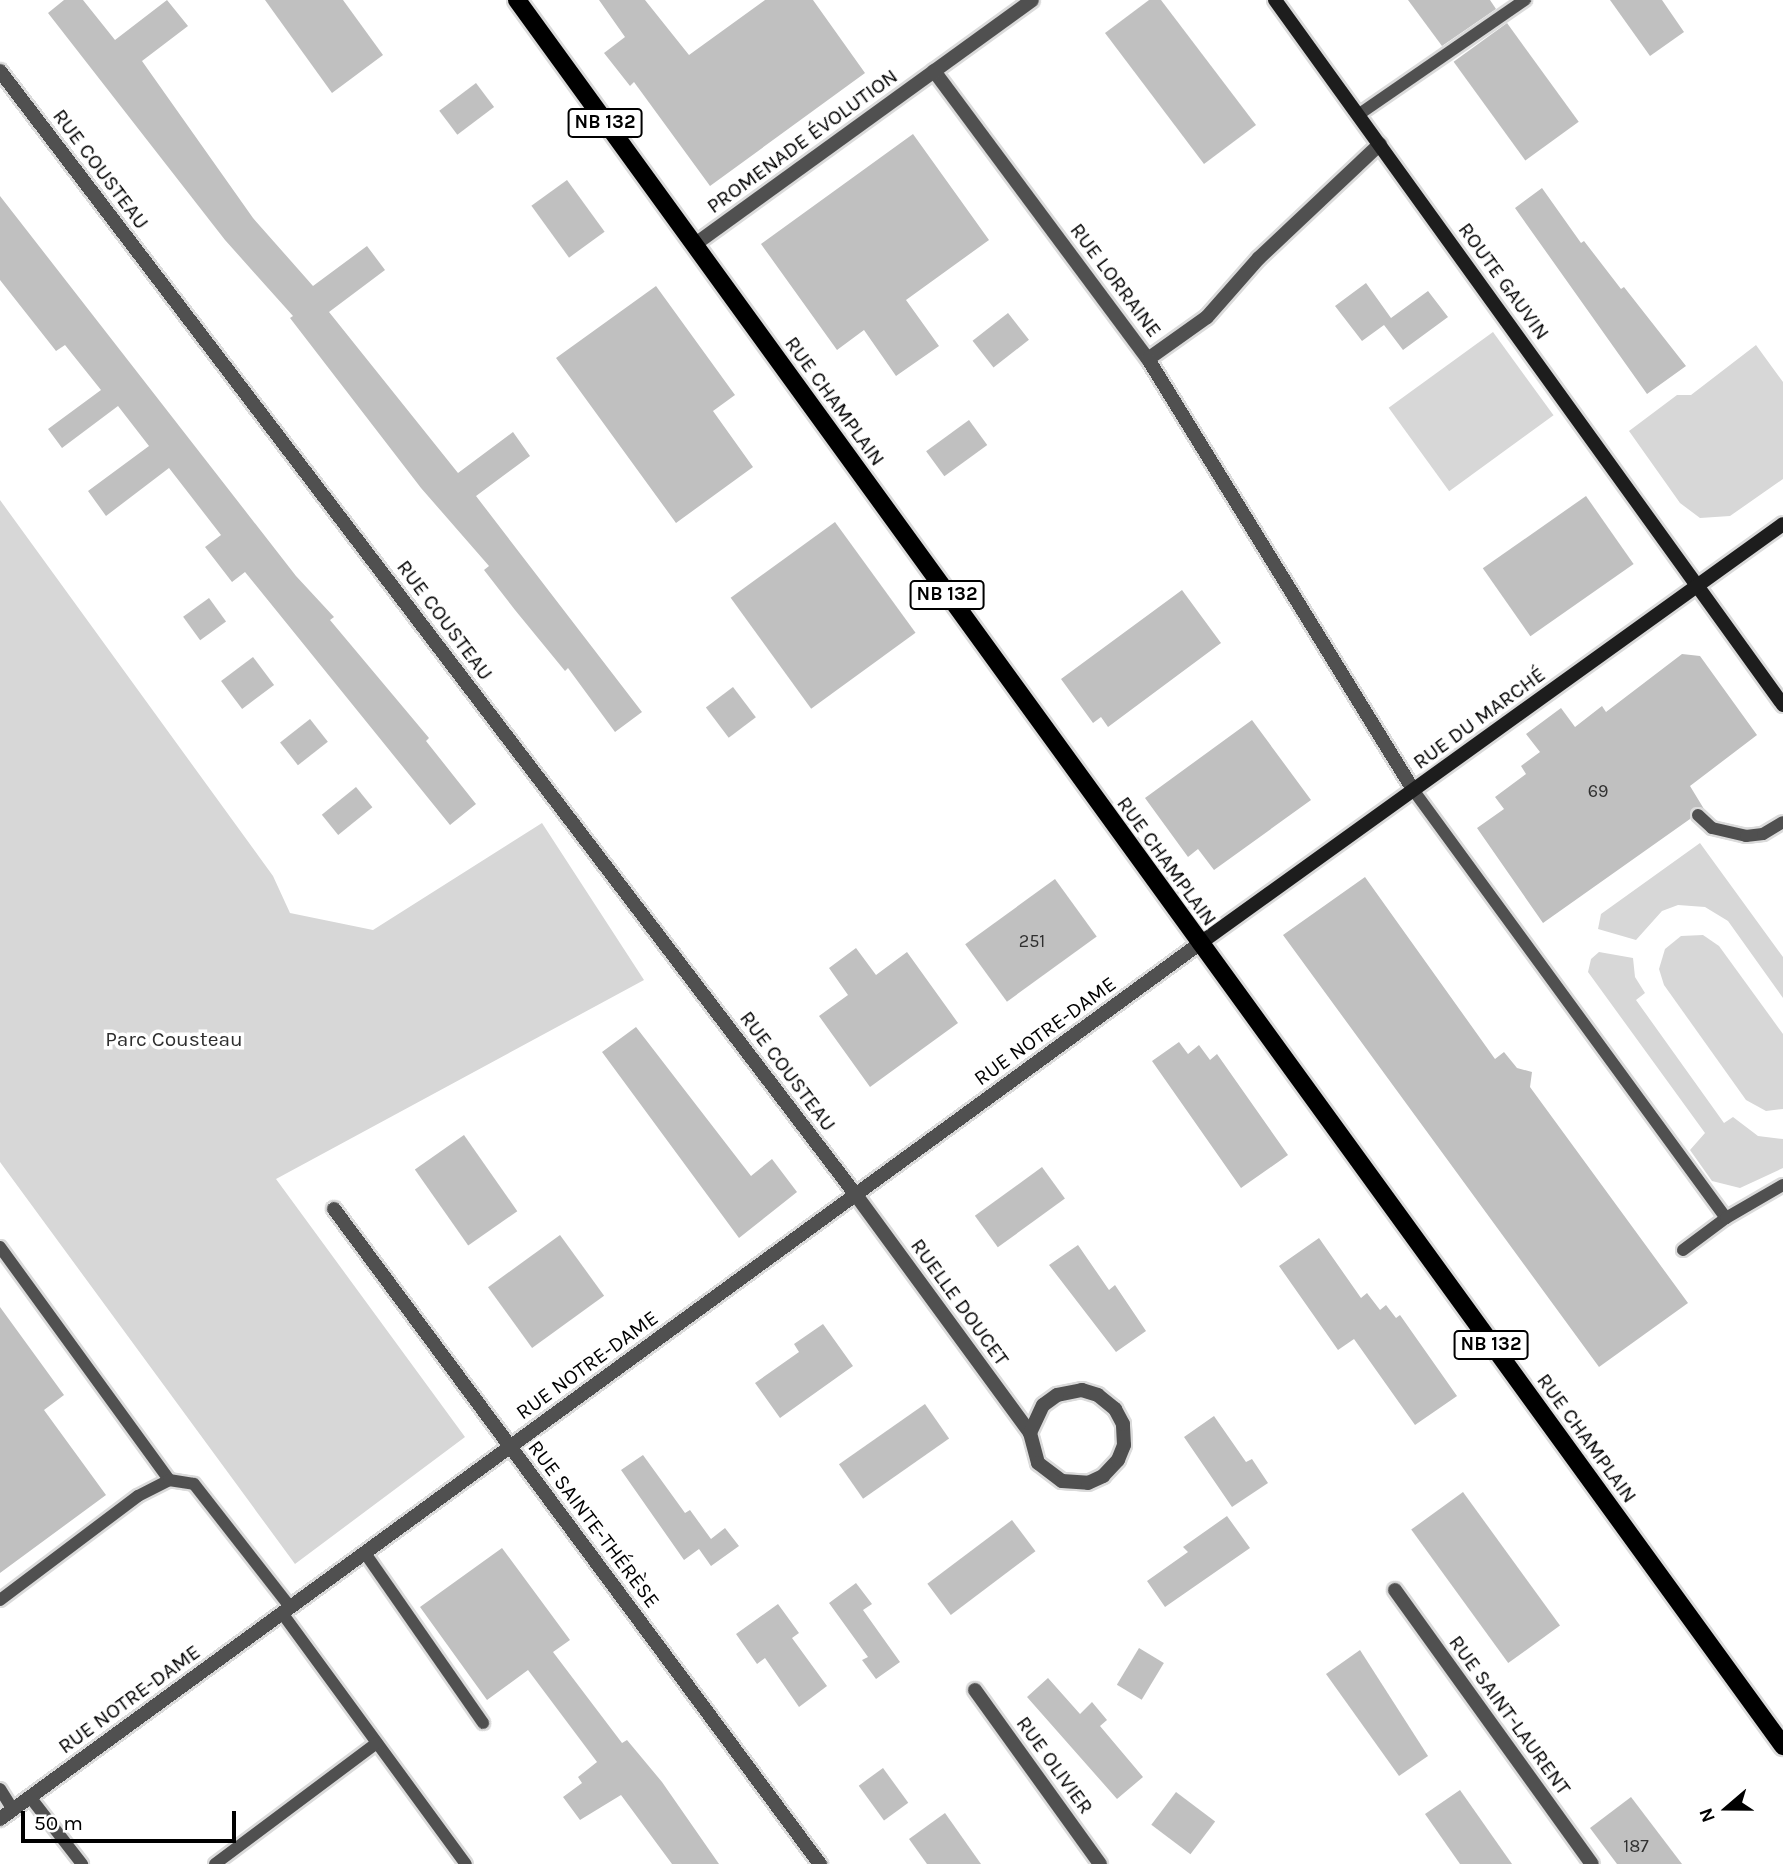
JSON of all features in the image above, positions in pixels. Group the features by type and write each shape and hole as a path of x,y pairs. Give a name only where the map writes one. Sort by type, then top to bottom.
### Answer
{"main road":[{"name":"RUE CHAMPLAIN","path":"517,0 1199,944 1783,1745"}],"street":[{"path":"934,71 1032,0"},
{"name":"ROUTE GAUVIN","path":"1275,0 1783,705"},
{"name":"RUE COUSTEAU","path":"0,71 856,1195"},
{"name":"PROMENADE ÉVOLUTION","path":"694,245 934,71"},
{"name":"RUE LORRAINE","path":"934,71 1149,359 1207,317 1259,258 1380,144"},
{"path":"1149,359 1414,791"},
{"name":"RUE DU MARCHÉ","path":"1199,944 1783,524"},
{"name":"RUE NOTRE-DAME","path":"0,1819 1199,944"},
{"name":"RUELLE DOUCET","path":"856,1195 1030,1433 1038,1463 1048,1474 1078,1484 1103,1476 1118,1460 1124,1445 1122,1424 1115,1409 1098,1395 1082,1390 1066,1391 1043,1405 1030,1433"},
{"name":"RUE SAINTE-THÉRÈSE","path":"334,1209 820,1864"},
{"name":"RUE SAINT-LAURENT","path":"1395,1590 1592,1864"},
{"name":"RUE OLIVIER","path":"975,1690 1100,1864"}],"lane":[{"path":"1358,115 1525,0"},
{"path":"1414,791 1726,1218"},
{"path":"1698,815 1712,828 1746,836 1783,822"},
{"path":"1683,1250 1726,1218 1783,1185"},
{"path":"0,1247 169,1480"},
{"path":"0,1600 138,1496 169,1480 194,1484 466,1864"},
{"path":"365,1553 483,1723"},
{"path":"215,1864 377,1743"},
{"path":"0,1789 13,1810"},
{"path":"30,1797 82,1864"}],"green space":[{"path":"1493,332 1554,415 1449,491 1389,408"},
{"path":"1756,345 1783,382 1783,479 1730,516 1700,518 1680,503 1629,431 1677,395 1691,395"},
{"name":"Parc Cousteau","path":"0,500 273,876 290,913 373,930 542,823 644,980 276,1179 465,1437 295,1564 0,1162"},
{"path":"1700,843 1783,957 1783,998 1728,921 1705,907 1678,905 1662,911 1636,940 1598,929 1601,914"},
{"path":"1703,935 1719,946 1783,1034 1783,1109 1766,1111 1746,1100 1664,985 1659,969 1665,949 1681,936"},
{"path":"1599,952 1633,958 1635,977 1645,993 1636,1000 1724,1123 1733,1117 1758,1136 1783,1139 1783,1168 1740,1188 1712,1181 1690,1150 1705,1133 1588,972 1591,959"}],"building":[{"path":"64,0 83,0 115,40 167,0 188,26 142,61 253,218 313,286 367,246 385,270 329,312 458,473 513,432 530,456 476,496 642,712 615,732 568,668 565,671 515,610 484,570 489,566 421,488 290,318 293,316 225,240 48,13"},
{"path":"265,0 343,0 383,55 332,93"},
{"path":"599,0 645,0 689,55 765,0 813,0 865,73 710,186 634,82 630,86 604,53 625,37"},
{"path":"1149,0 1161,0 1256,125 1204,164 1105,33"},
{"path":"1408,0 1490,0 1496,9 1442,46"},
{"path":"1610,0 1662,0 1684,32 1650,56"},
{"path":"1507,23 1579,122 1525,160 1454,62"},
{"path":"476,83 494,107 457,135 439,111"},
{"path":"913,134 989,240 906,300 939,346 896,376 864,330 837,350 761,244"},
{"path":"567,180 605,232 569,258 531,206"},
{"path":"1542,188 1581,243 1584,241 1621,289 1624,287 1686,366 1647,394 1515,208"},
{"path":"0,196 296,576 334,617 330,620 429,738 426,741 476,804 450,825 245,572 232,582 205,547 221,535 169,468 106,516 88,491 149,446 118,406 62,448 48,429 101,390 65,345 56,351 0,280"},
{"path":"1366,283 1391,318 1428,291 1448,317 1403,350 1384,325 1362,341 1335,306"},
{"path":"656,286 735,395 713,411 753,467 676,523 556,358"},
{"path":"1008,313 1029,340 993,367 973,341"},
{"path":"969,420 987,445 944,476 926,451"},
{"path":"1586,496 1634,564 1530,636 1483,568"},
{"path":"835,522 916,633 811,709 731,598"},
{"path":"1182,590 1221,643 1108,727 1101,717 1093,723 1061,679"},
{"path":"209,598 226,621 200,640 183,617"},
{"path":"1682,654 1700,656 1757,735 1690,786 1704,809 1692,809 1690,819 1543,923 1477,828 1504,809 1495,797 1526,774 1521,766 1540,752 1526,734 1561,708 1575,727 1602,706 1606,712"},
{"path":"253,657 274,685 242,709 221,681"},
{"path":"733,687 756,717 729,738 706,707"},
{"path":"310,719 328,742 298,765 280,742"},
{"path":"1252,720 1311,800 1214,870 1198,849 1188,857 1145,798"},
{"path":"356,787 372,807 338,835 322,815"},
{"path":"1365,877 1495,1059 1504,1052 1517,1068 1532,1072 1530,1087 1688,1303 1599,1367 1283,935"},
{"path":"1055,879 1097,936 1007,1002 965,944"},
{"path":"856,948 876,975 907,952 958,1023 870,1087 819,1016 848,995 829,968"},
{"path":"636,1027 751,1176 772,1159 797,1192 739,1238 602,1052"},
{"path":"1179,1042 1188,1054 1199,1045 1210,1060 1217,1054 1288,1155 1241,1188 1152,1061"},
{"path":"464,1135 517,1211 468,1246 415,1169"},
{"path":"1042,1167 1065,1199 998,1247 975,1216"},
{"path":"560,1235 604,1296 532,1348 488,1287"},
{"path":"1319,1238 1361,1298 1367,1293 1380,1310 1386,1305 1396,1318 1400,1315 1457,1396 1415,1425 1354,1339 1338,1350 1279,1266"},
{"path":"1078,1245 1109,1290 1115,1285 1146,1331 1116,1352 1049,1265"},
{"path":"0,1307 64,1395 44,1410 106,1495 0,1573"},
{"path":"823,1324 853,1366 780,1418 755,1383 799,1352 794,1344"},
{"path":"925,1404 949,1438 863,1499 839,1464"},
{"path":"1214,1416 1246,1462 1252,1459 1268,1483 1232,1507 1184,1437"},
{"path":"643,1455 685,1513 690,1510 711,1539 725,1528 739,1546 711,1566 699,1549 684,1560 621,1470"},
{"path":"1463,1492 1560,1625 1508,1663 1411,1530"},
{"path":"1227,1516 1250,1548 1165,1607 1147,1581 1188,1552 1183,1547"},
{"path":"1012,1520 1035,1551 951,1615 927,1584"},
{"path":"502,1548 570,1640 553,1652 622,1743 627,1740 662,1782 719,1864 672,1864 621,1795 580,1820 563,1797 582,1783 578,1777 597,1762 528,1670 487,1700 420,1607"},
{"path":"856,1583 872,1604 863,1610 900,1662 876,1679 862,1660 868,1657 829,1603"},
{"path":"778,1604 799,1633 792,1638 827,1686 799,1707 765,1658 757,1664 736,1634"},
{"path":"1139,1648 1164,1663 1142,1700 1117,1685"},
{"path":"1360,1650 1428,1756 1399,1776 1326,1674"},
{"path":"1048,1678 1080,1714 1092,1702 1107,1720 1100,1726 1143,1777 1117,1799 1027,1697"},
{"path":"883,1768 908,1803 884,1820 859,1786"},
{"path":"1460,1790 1512,1864 1460,1864 1425,1814"},
{"path":"1176,1792 1215,1821 1190,1854 1151,1825"},
{"path":"1631,1797 1682,1864 1617,1864 1590,1828"},
{"path":"945,1813 981,1864 927,1864 909,1839"}]}
